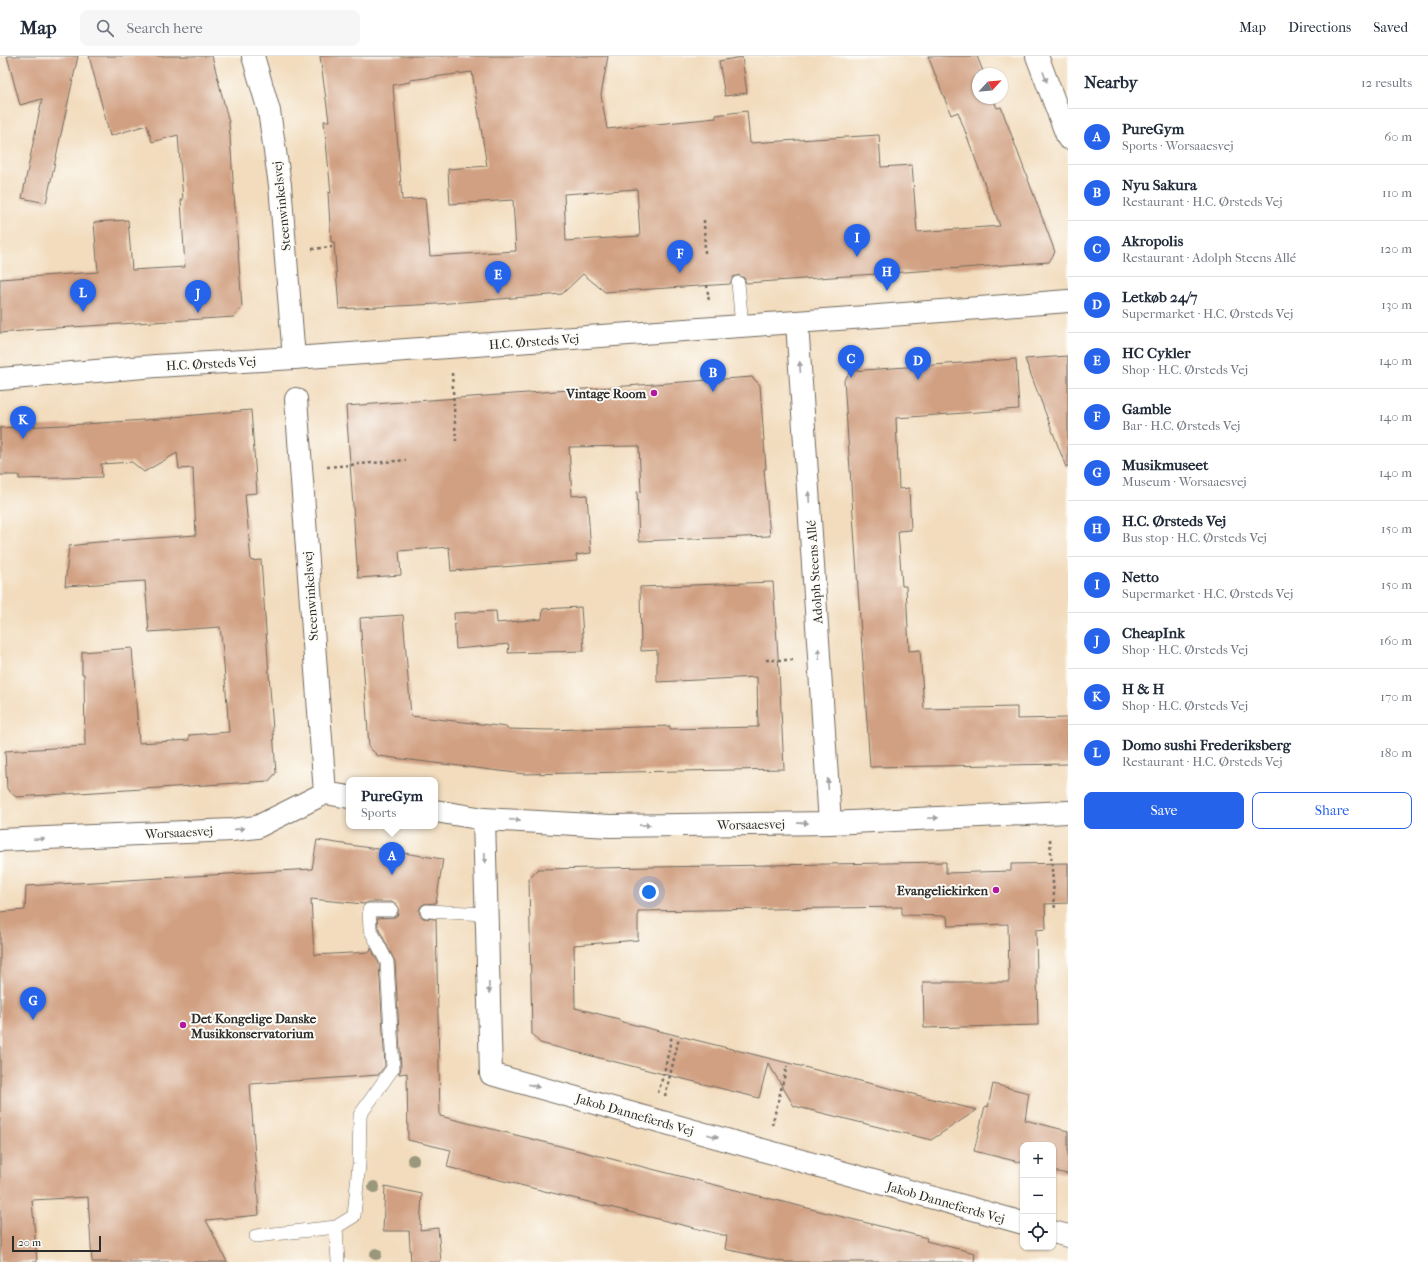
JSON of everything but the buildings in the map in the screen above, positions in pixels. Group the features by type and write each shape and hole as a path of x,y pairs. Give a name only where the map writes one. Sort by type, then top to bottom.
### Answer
{"street":[{"name":"Steenwinkelsvej","path":"253,56 269,111 280,185 294,358"},
{"path":"1038,56 1068,138"},
{"name":"H.C. Ørsteds Vej","path":"0,379 156,366 450,347 1068,301"},
{"name":"Adolph Steens Allé","path":"797,322 830,823"},
{"name":"Steenwinkelsvej","path":"296,399 325,793"},
{"path":"325,793 346,796"},
{"name":"Worsaaesvej","path":"0,840 225,830 257,827 325,793"},
{"name":"Worsaaesvej","path":"438,811 484,819 610,826 830,823 1058,812"},
{"name":"Jakob Dannefærds Vej","path":"484,819 491,1074 1020,1222"},
{"path":"1056,1233 1068,1236"}],"lane":[{"path":"738,283 742,326"},
{"path":"256,1236 336,1227 354,1216 359,1164 360,1115 393,1068 387,962 370,929 369,910 391,910"},
{"path":"427,911 486,914"},
{"path":"336,1227 338,1262"}],"path":[{"path":"704,220 705,253"},
{"path":"450,347 456,441"},
{"path":"301,470 406,460"},
{"path":"1055,911 1058,812"},
{"path":"654,1120 672,1035"},
{"path":"654,1120 679,1038"},
{"path":"764,1150 787,1066"}],"place":[{"name":"Netto","path":"857,257"},
{"name":"Gamble","path":"680,273"},
{"name":"H.C. Ørsteds Vej","path":"887,291"},
{"name":"HC Cykler","path":"498,294"},
{"name":"Domo sushi Frederiksberg","path":"83,312"},
{"name":"CheapInk","path":"198,313"},
{"name":"Akropolis","path":"851,378"},
{"name":"Letkøb 24/7","path":"918,380"},
{"name":"Nyu Sakura","path":"713,392"},
{"name":"Vintage Room","path":"654,393"},
{"name":"H & H","path":"23,439"},
{"name":"PureGym","path":"392,875"},
{"name":"Evangeliekirken","path":"996,890"},
{"name":"Musikmuseet","path":"33,1020"},
{"name":"Det Kongelige Danske Musikkonservatorium","path":"183,1025"}]}
